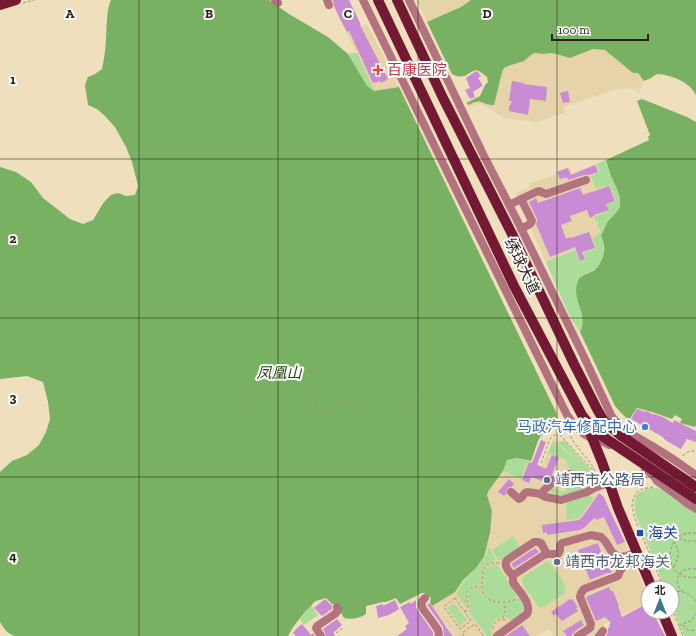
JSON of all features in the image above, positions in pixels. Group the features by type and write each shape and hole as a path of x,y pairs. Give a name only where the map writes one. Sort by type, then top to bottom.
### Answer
{"main road":[{"path":"0,5 16,0"},
{"name":"绣球大道","path":"378,0 514,286 582,415 596,435 696,499"},
{"name":"绣球大道","path":"397,0 442,96 481,161 518,230 523,256 597,409 607,424 620,435 696,487"},
{"path":"404,54 420,48"},
{"path":"526,308 543,300"},
{"path":"596,435 607,424"},
{"path":"596,435 618,508 649,580"},
{"path":"596,435 623,508 655,580"},
{"path":"665,620 672,636"},
{"path":"672,620 678,631"}],"street":[{"path":"363,0 567,415 577,428 587,436 596,435 622,455 653,475 657,481 696,509"},
{"path":"409,0 481,161"},
{"path":"505,204 536,192 546,194 586,180"},
{"path":"521,199 532,221 530,224 518,230 531,249 585,359 610,415 624,429 696,475"},
{"path":"523,256 531,249"},
{"path":"514,286 514,308"},
{"path":"542,494 554,480 556,479 563,481 567,474 593,484 609,481"},
{"path":"511,492 519,499 527,492 542,494 543,496 558,500 587,492 609,481"},
{"path":"513,576 523,568 547,554 558,554 562,543 591,535 601,537 605,540 612,552 618,557 621,568 620,574 584,589 581,593 580,597 591,624 590,628 578,636"},
{"path":"495,633 513,624 527,614 528,611 528,604 514,584 513,576 505,566 505,563 507,560 534,542 541,543 547,554"},
{"path":"618,557 638,555"},
{"path":"621,568 638,555"},
{"path":"425,598 422,600 422,605 438,630 439,636"},
{"path":"321,636 316,628 317,626 335,614 338,610 337,607"}],"path":[{"path":"248,401 250,403 252,402 252,395 248,393 254,391 256,386 262,395 263,386 259,379 267,378 268,374 273,373 269,368 273,368 279,372 282,367 281,364 288,361 293,366 300,366 320,372 317,378 321,384 319,396 316,400 315,406 320,414 327,412 340,400 348,400 363,405 384,408 397,405 404,406 417,398 423,397 459,406 460,408 458,411 470,412 478,415 494,413 497,415 498,422 514,420 517,427 549,418 561,421 556,430 558,433 594,470"},
{"path":"541,463 550,439 558,433 567,430"},
{"path":"682,457 687,452 696,451"},
{"path":"655,487 646,488 637,492 633,499 632,506 635,519 661,580"},
{"path":"696,534 688,533 678,538 674,542 670,552 670,558 674,568 680,574 687,577 696,577"},
{"path":"678,538 687,541 696,541"},
{"path":"674,542 677,547 678,554 674,568"},
{"path":"505,566 500,563 495,563 487,566 482,573 482,586 485,597 504,602 514,600 521,594"},
{"path":"696,569 683,570 677,579 678,585 683,592 690,594 696,601"},
{"path":"465,612 468,607 468,591 473,587 482,586"},
{"path":"455,598 465,612 471,621 460,629 444,607 455,598"},
{"path":"503,619 505,614 504,602"},
{"path":"678,631 683,625 692,620 696,614"},
{"path":"495,633 493,626 500,619 508,620 513,624"},
{"path":"675,620 678,631 683,636"},
{"path":"464,636 462,633 475,624 483,635 482,636"},
{"path":"683,625 688,630 696,631"},
{"path":"332,636 343,628"}],"shaded area":[{"path":"417,0 471,0 461,7 427,22"},
{"name":"百康医院","path":"367,24 399,87 374,91 357,53 346,33"},
{"path":"593,49 605,50 633,73 637,73 644,81 639,94 636,90 629,88 614,90 564,107 565,113 537,122 504,118 482,105 478,104 469,107 468,105 479,101 491,105 504,68 524,61 534,53 550,53 570,58"},
{"path":"596,164 600,173 596,189 610,185 616,201 609,210 597,216 598,228 600,230 599,234 595,237 596,249 585,259 580,261 575,250 546,262 515,193 530,187 529,184 556,174 556,171 569,167 572,173"},
{"name":"靖西市龙邦海关","path":"554,439 595,477 601,490 585,513 598,521 611,512 641,580 640,605 623,615 621,613 604,624 605,628 594,636 553,636 548,629 537,636 454,636 432,606 455,592 463,580 476,568 484,557 490,533 492,511 487,495 489,490 503,471 521,479 528,461 541,465"}],"green space":[{"name":"凤凰山","path":"111,0 269,0 289,14 328,37 348,54 367,86 374,91 399,87 554,407 557,418 556,424 540,437 531,461 517,458 507,460 503,471 487,495 492,511 490,533 484,557 476,568 463,580 455,592 432,606 430,602 431,598 422,593 400,604 396,598 386,602 366,606 366,614 361,617 347,619 344,618 341,613 341,606 339,604 332,604 326,598 313,603 297,622 288,636 15,636 6,631 0,622 0,472 12,461 27,455 39,445 46,432 50,419 43,382 27,376 0,379 0,167 16,172 31,182 43,198 70,219 83,224 93,220 104,202 111,195 118,193 126,196 135,195 138,186 132,162 126,147 115,127 97,109 88,105 85,85 88,77 102,69 106,46 107,13"},
{"path":"471,0 696,0 696,95 684,82 668,76 657,74 644,81 638,73 633,73 605,50 593,49 570,58 550,53 534,53 524,61 504,68 494,105 479,101 468,105 466,103 480,96 488,82 487,77 476,70 465,76 456,76 452,74 427,22 461,7"},
{"path":"357,53 374,91 367,86 348,54"},
{"path":"642,99 696,122 695,427 680,423 682,419 675,415 672,419 637,408 629,420 615,406 580,332 583,319 577,296 577,284 581,277 596,269 600,264 604,250 601,235 608,221 620,207 620,198 606,160 649,140 648,137 650,135 637,101"},
{"path":"606,160 620,198 620,207 608,221 601,234 603,241 603,253 600,263 592,271 585,274 576,293 583,317 580,332 570,317 546,262 575,250 580,261 585,259 584,252 596,249 593,238 599,234 600,230 597,226 598,223 595,217 609,210 607,204 616,201 610,185 596,189 591,176 600,172 596,164"},
{"path":"564,440 592,471 595,477 556,441 560,442"},
{"path":"553,441 595,477 591,479 571,471 566,460 548,453"},
{"path":"517,458 528,461 521,479 503,471 507,460"},
{"path":"571,479 584,484 581,490 562,495 549,491 551,487 565,492"},
{"path":"657,488 662,490 696,514 696,636 684,636 678,620 680,620 680,580 662,580 637,518 634,507 635,498 645,489"},
{"path":"587,495 594,498 584,513 577,519 567,520 566,503"},
{"path":"513,536 520,547 499,561 492,550"},
{"path":"489,547 496,560 484,567 481,584 468,589 466,596 466,607 456,594 461,585 482,562"},
{"path":"548,561 561,577 565,591 563,595 541,608 523,585 522,580 525,575"},
{"path":"495,564 518,595 515,598 502,602 489,599 484,593 482,582 484,571 488,566"},
{"path":"476,587 480,587 482,595 486,599 504,604 504,616 492,624 492,636 484,636 486,634 468,611 469,592"},
{"path":"520,597 523,601 524,610 512,621 505,617 505,603"},
{"path":"454,603 467,620 460,626 447,608"},
{"path":"311,605 318,615 304,625 300,619"}],"building":[{"path":"333,0 349,0 360,25 388,79 381,83 380,81 373,83 349,31 347,32 340,19"},
{"path":"476,71 481,76 478,78 482,86 473,92 475,97 470,99 465,90 470,88 466,78"},
{"path":"512,81 547,87 546,101 530,99 528,115 509,111 512,101 509,101"},
{"path":"568,91 570,102 563,103 560,93"},
{"path":"595,165 598,172 568,180 567,177 560,179 557,172 568,168 571,175"},
{"path":"609,186 615,201 606,204 609,210 594,215 590,218 587,210 570,216 572,221 561,225 566,239 589,232 595,248 582,252 585,259 580,261 575,247 550,257 536,224 537,219 529,202 536,198 538,203 580,188 583,195"},
{"path":"637,409 663,417 673,423 674,420 696,431 696,442 687,439 681,449 675,446 661,436 631,419"},
{"path":"541,440 546,442 537,465 546,469 552,455 559,457 552,475 545,482 531,477 529,483 522,480 529,462 532,463"},
{"path":"509,479 514,484 512,487 507,489 504,496 498,492"},
{"path":"599,493 604,497 625,542 617,545 604,517 597,520 594,518 584,528 579,530 547,535 547,532 543,533 542,525 579,520"},
{"path":"598,543 601,552 604,553 609,562 611,562 614,569 612,569 611,573 607,573 590,580 578,550"},
{"path":"535,548 539,552 514,568 511,564"},
{"path":"609,587 611,591 613,591 622,617 640,607 640,620 657,620 665,636 606,636 610,626 609,624 611,623 605,617 596,621 586,597"},
{"path":"325,599 332,606 332,609 322,616 314,608"},
{"path":"572,599 578,607 576,608 578,611 562,621 556,614 554,616 551,612"},
{"path":"395,600 399,609 389,615 378,618 376,606 383,604 383,606"},
{"path":"416,600 416,607 433,632 433,636 397,636 407,629 405,626 409,623 400,607 410,602 411,604"},
{"path":"430,603 453,636 444,636 443,627 427,605"},
{"path":"337,619 342,625 333,633 335,636 326,636 323,629"},
{"path":"581,620 584,625 575,631 571,636 567,636 563,631"},
{"path":"302,624 311,635 313,633 315,636 296,636 293,633"},
{"path":"522,625 530,636 506,636"}],"place":[{"name":"百康医院","path":"378,70"},
{"name":"马政汽车修配中心","path":"645,427"},
{"name":"靖西市公路局","path":"547,480"},
{"name":"海关","path":"640,533"},
{"name":"靖西市龙邦海关","path":"557,562"}]}
